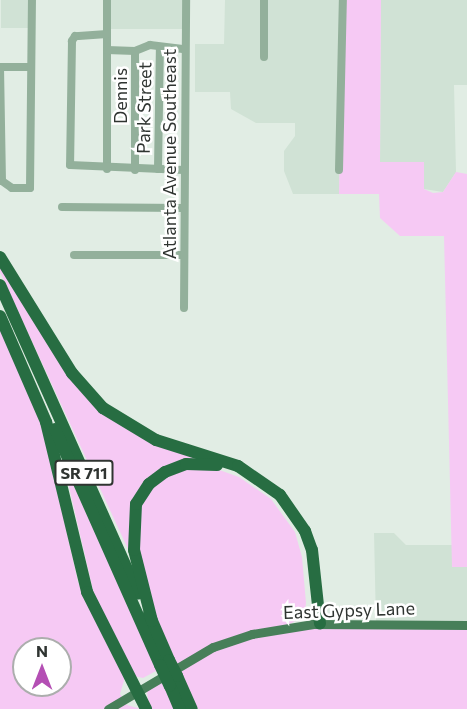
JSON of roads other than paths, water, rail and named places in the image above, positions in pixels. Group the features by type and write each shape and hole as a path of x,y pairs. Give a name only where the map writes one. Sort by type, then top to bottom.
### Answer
{"highway":[{"path":"0,257 72,374 103,408 156,440 238,466 280,495 295,513 312,550 316,624"},
{"name":"SR 711","path":"0,285 152,621 165,662"},
{"name":"SR 711","path":"0,308 174,681 192,709"},
{"path":"0,316 46,422 83,580 146,709"},
{"path":"152,621 134,550 135,510 156,478 174,467 199,463 252,479 288,512 307,553 316,624"},
{"name":"SR 711","path":"174,681 180,709"}],"main road":[{"name":"East Gypsy Lane","path":"108,709 213,647 252,634 316,624 467,625"}],"street":[{"path":"31,67 0,67 2,181 12,188 30,188 32,0"},
{"path":"107,0 107,169"},
{"name":"Atlanta Avenue Southeast","path":"184,308 186,0"},
{"path":"264,0 264,57"},
{"path":"339,170 343,0"},
{"path":"106,34 75,36 72,41 68,159 73,168 184,170"},
{"path":"135,51 160,47 185,49"},
{"name":"Park Street","path":"158,169 160,47"},
{"name":"Dennis","path":"107,50 135,51 135,170"},
{"path":"62,207 184,208"},
{"path":"74,255 184,255"}]}
